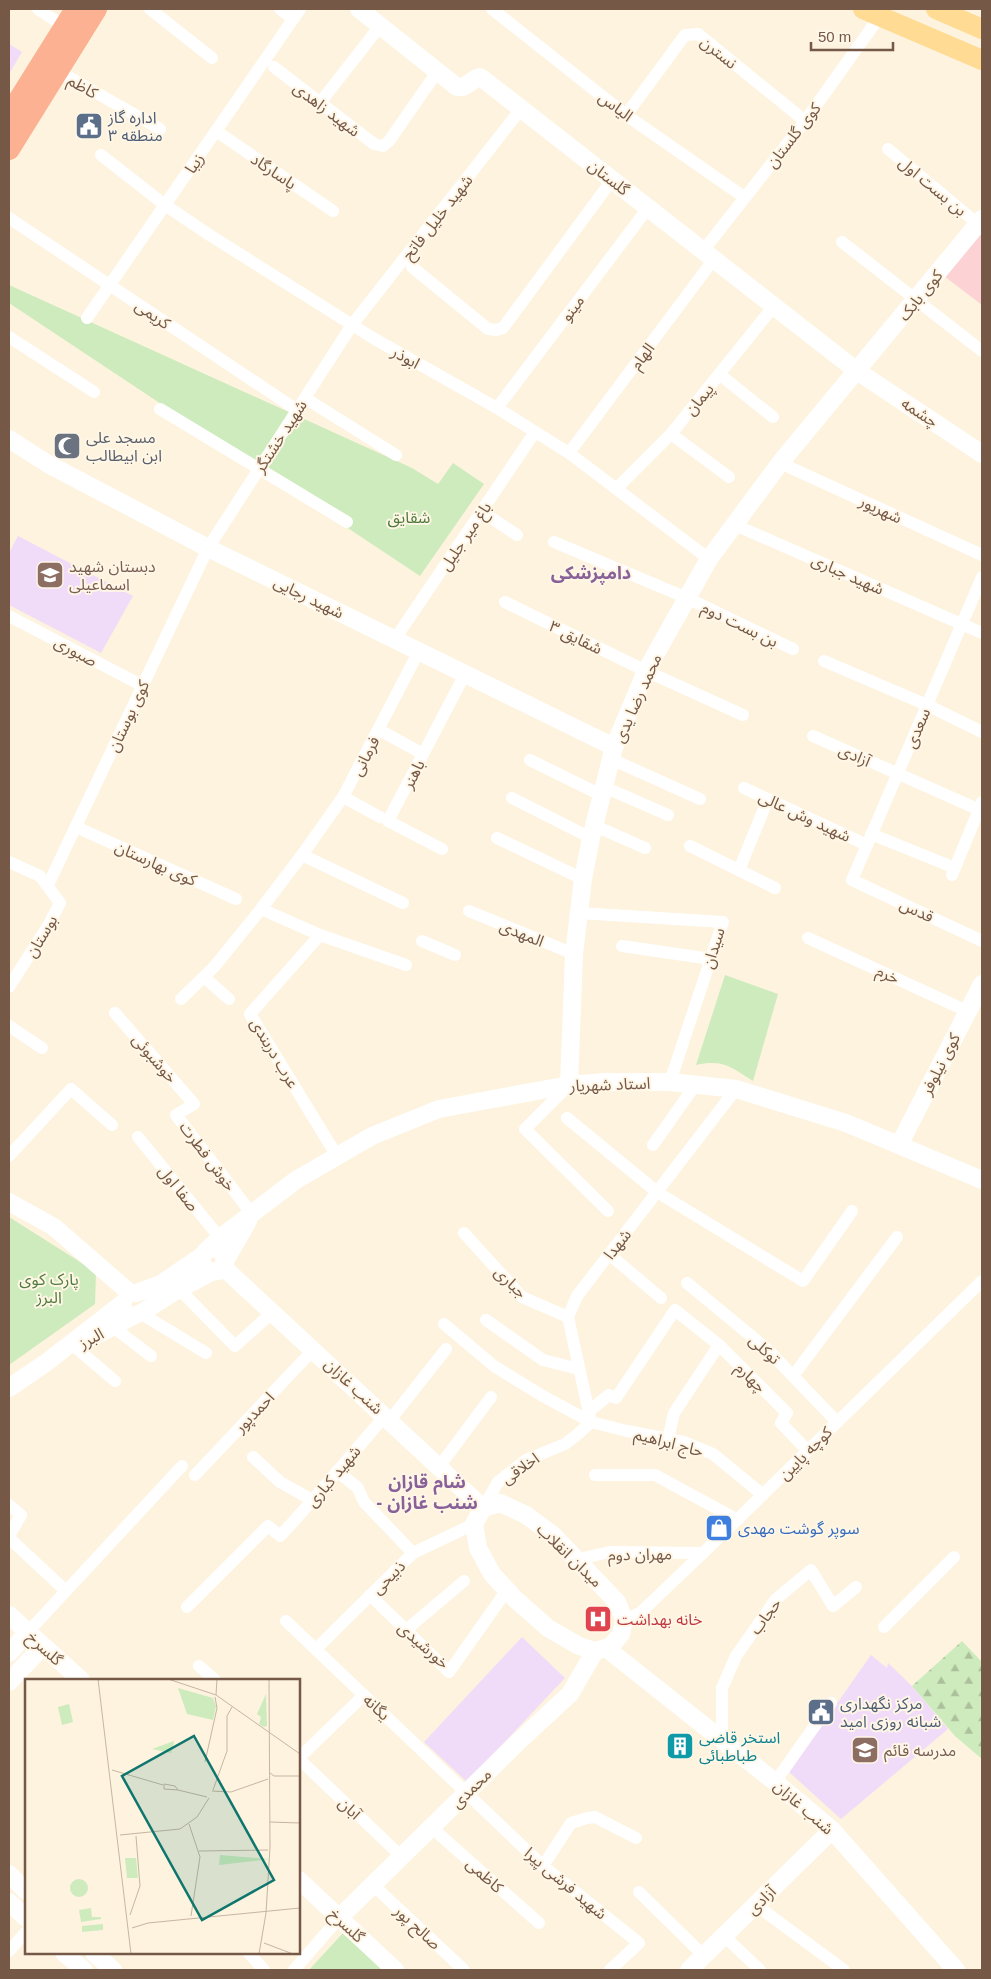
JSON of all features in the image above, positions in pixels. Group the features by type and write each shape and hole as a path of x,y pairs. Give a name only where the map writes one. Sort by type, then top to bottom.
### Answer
{"highway":[{"path":"9,149 58,71 85,14"},
{"path":"9,116 85,14"}],"main road":[{"name":"گلستان","path":"359,9 457,87 461,88 480,77 857,371"},
{"path":"936,9 982,29"},
{"path":"871,12 982,60"},
{"name":"کوی بابک","path":"857,371 980,222"},
{"name":"چشمه","path":"857,371 982,454"},
{"name":"محمد رضا یدی","path":"569,1085 574,954 583,879 592,831 613,753 646,671 709,559 780,463 857,371"},
{"name":"شهید رجایی","path":"9,438 48,464 208,548 420,651 613,753"},
{"name":"کوی نیلوفر","path":"898,1145 982,984"},
{"name":"استاد شهریار","path":"204,1253 220,1238 296,1180 372,1136 439,1108 569,1085 605,1082 670,1082 736,1089 846,1123 982,1180"},
{"path":"9,1202 54,1227 110,1274 133,1304"},
{"name":"استاد شهریار","path":"220,1266 252,1214"},
{"name":"شنب غازان","path":"204,1253 212,1248 219,1249 223,1254 220,1266 314,1349 483,1508"},
{"name":"البرز","path":"9,1388 133,1304 204,1253"},
{"name":"البرز","path":"47,1362 113,1327 133,1304 179,1289 220,1266"},
{"name":"میدان انقلاب","path":"483,1508 500,1503 526,1514 553,1535 578,1559 617,1602 624,1620"},
{"path":"483,1508 474,1524 478,1548 492,1574 548,1628 579,1646 600,1650 610,1647 621,1634 624,1620"},
{"name":"گلسرخ","path":"9,1615 80,1679"},
{"path":"9,1653 28,1632"},
{"path":"9,1682 42,1646"},
{"name":"شنب غازان","path":"600,1650 722,1740 832,1830 956,1970"},
{"name":"محمدی","path":"339,1918 570,1694 600,1650"},
{"name":"آزادی","path":"690,1970 832,1830"},
{"path":"9,1874 25,1889"},
{"name":"گلسرخ","path":"300,1881 395,1970"},
{"path":"9,1902 25,1917"},
{"path":"66,1954 83,1963"},
{"path":"95,1954 112,1970"}],"street":[{"path":"38,9 85,14"},
{"path":"150,9 212,58"},
{"path":"280,9 297,14"},
{"name":"الیاس","path":"492,9 626,115 744,197"},
{"name":"کوی گلستان","path":"709,255 744,197 805,121 871,12"},
{"name":"زیبا","path":"87,318 297,14"},
{"path":"319,104 380,26"},
{"name":"نسترن","path":"626,115 685,36 698,34 805,121"},
{"name":"شهید زاهدی","path":"274,67 319,104 374,144 383,146 389,141 437,72"},
{"name":"کاظم","path":"58,71 160,130"},
{"name":"شهید خلیل فاتح","path":"352,325 521,109"},
{"name":"پاسارگاد","path":"216,131 333,211"},
{"name":"بن بست اول","path":"888,149 980,222"},
{"name":"ابوذر","path":"101,155 165,205 352,325 497,408 569,453 709,559"},
{"path":"412,267 488,328 496,330 503,328 612,180"},
{"name":"مینو","path":"497,408 648,208"},
{"name":"کریمی","path":"9,218 297,410"},
{"path":"842,242 982,351"},
{"name":"الهام","path":"569,453 709,255"},
{"name":"پیمان","path":"617,488 671,434 774,306"},
{"name":"شهید خشتگر","path":"208,548 352,325"},
{"path":"9,337 94,392"},
{"path":"719,374 773,416"},
{"path":"305,398 396,455"},
{"path":"160,409 347,522"},
{"name":"باغ میر جلیل","path":"395,639 535,432"},
{"path":"671,434 729,477"},
{"name":"شهریور","path":"780,463 982,555"},
{"path":"482,511 518,535"},
{"name":"شهید جباری","path":"735,525 982,633"},
{"path":"554,542 687,598"},
{"name":"کوی بوستان","path":"48,885 208,548"},
{"name":"سعدی","path":"852,880 982,577"},
{"name":"بن بست دوم","path":"687,598 793,649"},
{"name":"شقایق ۳","path":"505,602 646,671 743,715"},
{"name":"صبوری","path":"9,616 143,686"},
{"name":"فرمانی","path":"181,999 204,977 261,909 343,797 420,651"},
{"path":"824,660 927,705 982,732"},
{"name":"باهنر","path":"442,849 388,821 465,674"},
{"path":"385,733 423,754"},
{"name":"آزادی","path":"812,736 897,774 981,808"},
{"path":"613,753 700,798"},
{"path":"530,760 602,791 668,815"},
{"name":"شهید وش عالی","path":"744,788 869,840 953,871 981,808"},
{"path":"343,797 380,817"},
{"path":"512,798 592,831 645,848"},
{"path":"739,870 768,798"},
{"name":"کوی بهارستان","path":"76,827 236,899"},
{"path":"497,838 583,879"},
{"path":"690,846 776,888"},
{"path":"302,855 403,903"},
{"path":"9,862 40,876 48,885"},
{"name":"قدس","path":"852,880 982,941"},
{"name":"بوستان","path":"9,987 48,926 60,903 48,885"},
{"path":"261,909 320,935 406,965"},
{"name":"المهدی","path":"469,911 574,954"},
{"name":"سیدان","path":"579,913 723,922 670,1082"},
{"name":"عرب دربندی","path":"320,935 250,1014 337,1156"},
{"name":"خرم","path":"808,938 967,1010"},
{"path":"422,941 455,955"},
{"path":"622,946 710,959"},
{"path":"204,977 229,998"},
{"name":"خوشبوئی","path":"116,1012 194,1104"},
{"path":"9,1026 42,1048"},
{"path":"654,1145 696,1084"},
{"path":"569,1085 525,1129 608,1211"},
{"path":"9,1156 71,1088 112,1125"},
{"name":"شهدا","path":"568,1317 577,1296 736,1089"},
{"name":"خوش فطرت","path":"194,1104 176,1115 252,1214"},
{"path":"567,1118 657,1192 803,1281 852,1211"},
{"name":"صفا اول","path":"138,1137 220,1238"},
{"name":"جباری","path":"464,1233 522,1297 568,1317"},
{"path":"793,1376 897,1237"},
{"path":"609,1254 661,1298"},
{"name":"کوچه پایین","path":"624,1620 640,1613 703,1554 982,1280"},
{"name":"توکلی","path":"687,1283 766,1349 837,1422"},
{"path":"179,1289 235,1346 273,1312"},
{"path":"133,1304 206,1354"},
{"name":"چهارم","path":"675,1310 718,1345 787,1413 782,1424 808,1450"},
{"name":"اخلاقی","path":"483,1508 498,1482 526,1460 565,1444 578,1434 608,1395 616,1398 675,1310"},
{"path":"568,1317 590,1417"},
{"path":"486,1320 543,1360 579,1368"},
{"name":"حاج ابراهیم","path":"444,1324 494,1366 541,1395 590,1417 684,1442 713,1454 763,1495"},
{"path":"113,1327 151,1356"},
{"path":"668,1439 674,1413 718,1345"},
{"path":"75,1347 115,1381"},
{"name":"احمدپور","path":"194,1474 314,1349"},
{"path":"387,1418 446,1349"},
{"path":"440,1467 491,1397"},
{"name":"شهید کباری","path":"187,1607 268,1526 280,1536 314,1501 337,1471 387,1418"},
{"path":"252,1457 280,1482 314,1501"},
{"path":"28,1632 182,1466"},
{"path":"337,1471 358,1488 364,1502 413,1553"},
{"path":"595,1475 655,1475 738,1520"},
{"path":"9,1505 21,1515 9,1537 66,1592"},
{"name":"ذبیحی","path":"316,1649 413,1553 474,1524"},
{"name":"مهران دوم","path":"578,1559 610,1552 703,1554"},
{"path":"884,1627 954,1557"},
{"name":"حجاب","path":"722,1740 722,1688 736,1656 776,1599 811,1570 833,1606 856,1587"},
{"path":"406,1630 464,1581"},
{"name":"خورشیدی","path":"370,1595 449,1672 507,1590"},
{"name":"یگانه","path":"286,1621 467,1792"},
{"path":"199,1666 214,1679"},
{"path":"300,1758 364,1694"},
{"path":"775,1782 831,1703"},
{"name":"آبان","path":"300,1760 401,1856"},
{"name":"شهید فرشی پیرا","path":"467,1792 543,1866 639,1944 610,1970"},
{"path":"543,1866 571,1823 587,1818 595,1817 636,1838"},
{"name":"کاظمی","path":"431,1827 539,1923"},
{"name":"صالح پور","path":"373,1884 464,1970"},
{"path":"639,1892 704,1956"},
{"path":"756,1905 844,1970"},
{"path":"294,1970 339,1918"},
{"path":"9,1951 25,1933"},
{"path":"724,1936 760,1970"},
{"path":"250,1954 264,1970"}],"shaded area":[{"path":"9,44 22,52 9,74"},
{"path":"982,231 982,305 944,276"},
{"name":"دبستان شهید اسماعیلی","path":"18,536 133,596 101,653 9,605 9,553"},
{"path":"522,1637 565,1678 467,1782 424,1742"},
{"name":"مدرسه قائم","path":"871,1655 887,1668 888,1663 912,1686 948,1729 841,1819 789,1772"}],"green space":[{"name":"شقایق","path":"9,285 412,468 438,484 453,463 484,484 420,576 9,303"},
{"path":"725,975 778,994 753,1081 732,1068 720,1064 705,1063 696,1065"},
{"name":"پارک کوی البرز","path":"9,1217 96,1272 95,1304 9,1365"},
{"path":"962,1641 982,1662 982,1759 955,1736 912,1686"},
{"path":"343,1933 383,1970 309,1970"}],"place":[{"name":"اداره گاز منطقه ۳","path":"89,126"},
{"name":"مسجد علی ابن ابیطالب","path":"67,446"},
{"name":"دبستان شهید اسماعیلی","path":"50,575"},
{"name":"سوپر گوشت مهدی","path":"719,1528"},
{"name":"خانه بهداشت","path":"598,1619"},
{"name":"مرکز نگهداری شبانه روزی امید","path":"821,1712"},
{"name":"استخر قاضی طباطبائی","path":"680,1746"},
{"name":"مدرسه قائم","path":"865,1750"}],"district":[{"name":"دامپزشکی","path":"591,573"},
{"name":"شام قازان - شنب غازان","path":"427,1492"}]}
